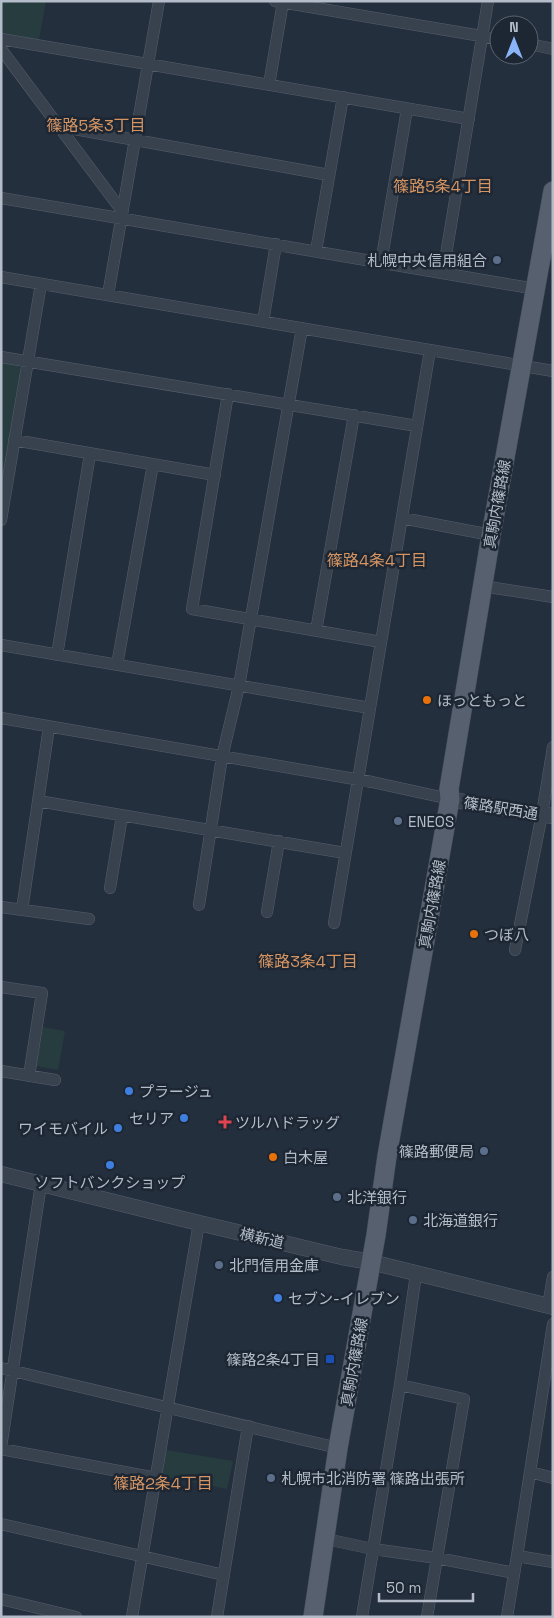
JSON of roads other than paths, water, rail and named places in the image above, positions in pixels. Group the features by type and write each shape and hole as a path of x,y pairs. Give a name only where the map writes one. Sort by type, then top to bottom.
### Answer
{"main road":[{"name":"真駒内篠路線","path":"313,1617 338,1448 450,799 449,788 482,586 552,202"}],"street":[{"path":"108,295 159,1"},
{"path":"443,273 488,1"},
{"path":"269,85 279,2 489,37"},
{"path":"1,38 469,119"},
{"path":"539,46 553,49"},
{"path":"1,49 121,215"},
{"path":"316,251 343,98"},
{"path":"381,263 407,109"},
{"path":"58,126 329,175"},
{"path":"1,198 121,215 381,263 536,289"},
{"path":"263,322 276,244"},
{"path":"1,277 553,371"},
{"path":"1,520 41,284"},
{"path":"199,904 222,757 239,686 302,328"},
{"path":"334,923 430,350"},
{"path":"1,356 418,426"},
{"path":"228,394 192,609 381,642"},
{"path":"316,631 354,415"},
{"path":"14,440 215,475"},
{"path":"56,655 90,454"},
{"path":"117,665 153,464"},
{"path":"402,518 491,535"},
{"path":"482,586 553,597"},
{"path":"1,645 370,708"},
{"path":"1,718 358,780 450,799"},
{"path":"22,910 50,727"},
{"path":"515,950 547,815 553,747"},
{"name":"篠路駅西通","path":"450,799 470,804 547,815"},
{"path":"38,801 345,853"},
{"path":"110,888 122,816"},
{"path":"267,912 279,841"},
{"path":"1,907 89,919"},
{"path":"1,986 42,993 29,1076"},
{"path":"1,1071 55,1080"},
{"name":"横新道","path":"1,1174 199,1223 342,1257 371,1262 550,1307"},
{"path":"42,1184 1,1448 156,1478"},
{"path":"132,1617 199,1223"},
{"path":"362,1617 416,1274"},
{"path":"550,1307 553,1277"},
{"path":"507,1617 530,1472 547,1399 553,1324"},
{"path":"1,1368 338,1448"},
{"path":"400,1385 464,1399 427,1617"},
{"path":"217,1617 248,1426"},
{"path":"530,1472 553,1478"},
{"path":"1,1524 224,1576"},
{"path":"326,1539 514,1573"},
{"path":"517,1556 553,1562"},
{"path":"1,1599 76,1617"}],"place":[{"name":"札幌中央信用組合","path":"497,260"},
{"name":"ほっともっと","path":"427,700"},
{"name":"ENEOS","path":"398,821"},
{"name":"つぼ八","path":"474,934"},
{"name":"プラージュ","path":"129,1091"},
{"name":"セリア","path":"184,1118"},
{"name":"ツルハドラッグ","path":"225,1122"},
{"name":"ワイモバイル","path":"118,1128"},
{"name":"篠路郵便局","path":"484,1151"},
{"name":"白木屋","path":"273,1157"},
{"name":"ソフトバンクショップ","path":"110,1165"},
{"name":"北洋銀行","path":"337,1197"},
{"name":"北海道銀行","path":"413,1220"},
{"name":"北門信用金庫","path":"219,1265"},
{"name":"セブン-イレブン","path":"278,1298"},
{"name":"篠路2条4丁目","path":"330,1359"},
{"name":"札幌市北消防署 篠路出張所","path":"271,1478"}],"district":[{"name":"篠路5条3丁目","path":"96,125"},
{"name":"篠路5条4丁目","path":"443,186"},
{"name":"篠路4条4丁目","path":"377,560"},
{"name":"篠路3条4丁目","path":"308,961"},
{"name":"篠路2条4丁目","path":"163,1483"}]}
